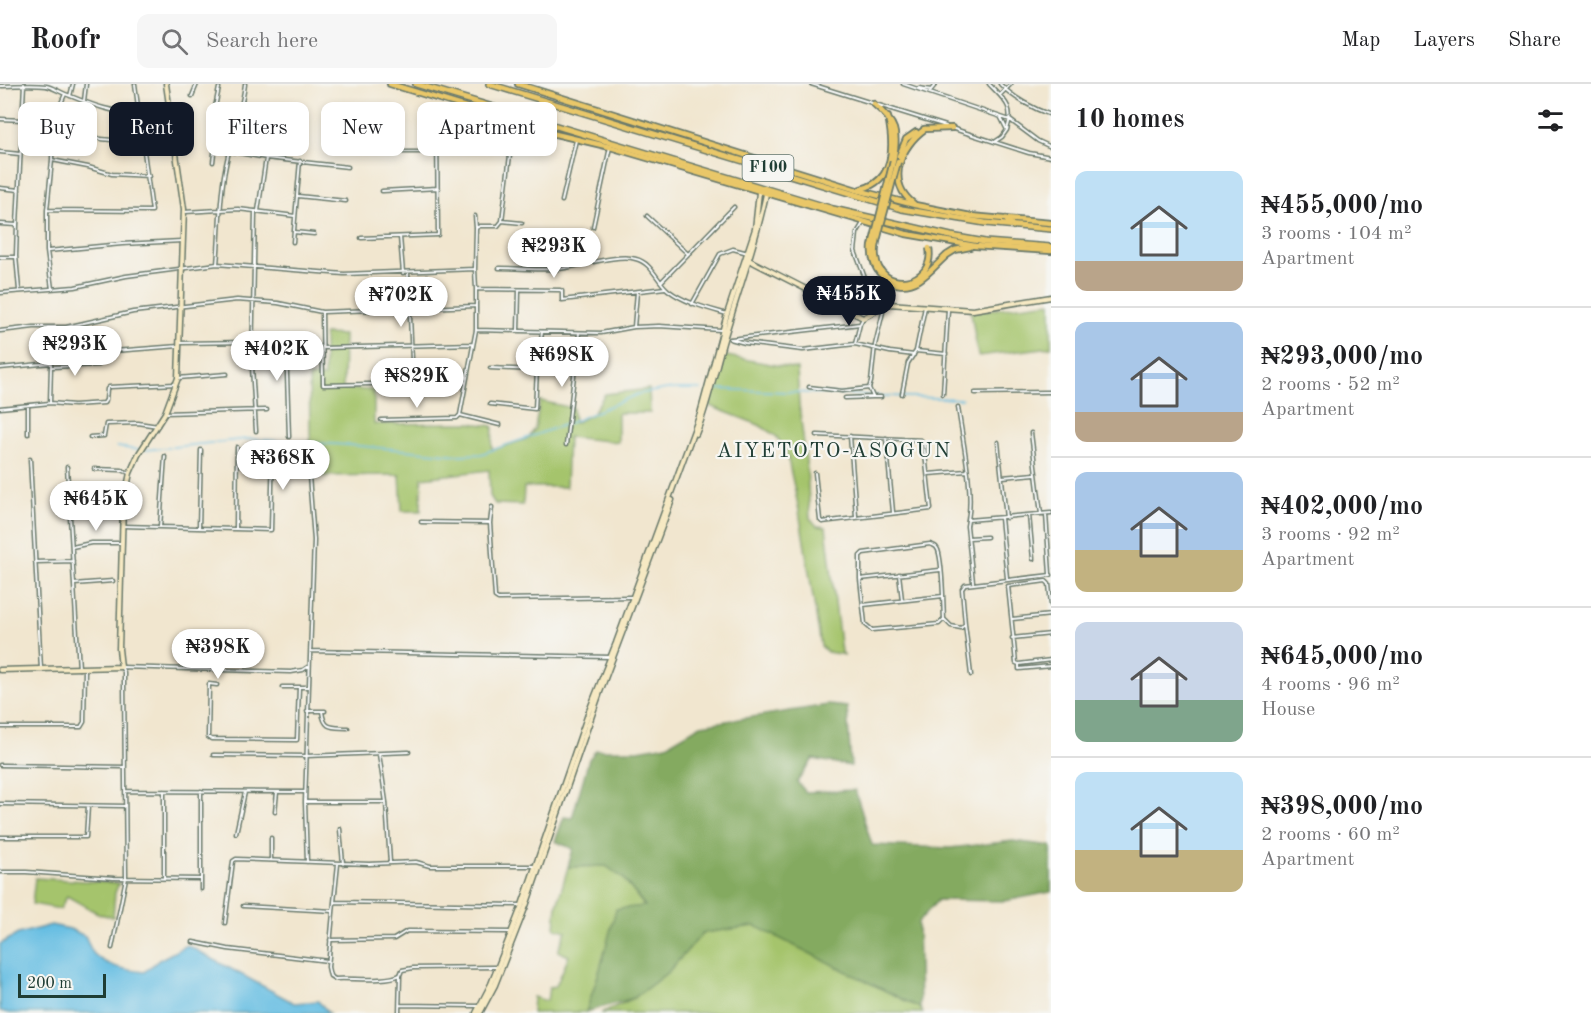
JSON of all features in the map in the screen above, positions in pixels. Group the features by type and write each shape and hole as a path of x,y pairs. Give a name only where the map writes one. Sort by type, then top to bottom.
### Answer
{"highway":[{"name":"F100","path":"416,84 833,209 951,236 1051,249"},
{"name":"F100","path":"489,84 872,201 929,214 1051,229"},
{"path":"1006,219 1013,226"}],"main road":[{"path":"390,84 451,102"},
{"path":"518,84 857,190 971,216 1051,223"},
{"path":"874,104 888,117 896,136 895,161 877,243 877,262 887,276 898,281 908,281 920,275 927,268 930,260 929,248 926,243 915,236"},
{"path":"857,190 876,183 886,170 893,141 888,117"},
{"path":"952,128 925,129 914,133 906,140 895,161 872,246 872,259 881,276 892,283 911,283 922,278 958,249 975,246"},
{"path":"915,205 902,191 899,170 906,146 925,129"},
{"path":"557,134 610,147 863,223 915,236 975,246 1051,249"}],"street":[{"path":"0,86 29,84 48,86 109,110"},
{"path":"70,96 72,84"},
{"path":"84,101 86,84"},
{"path":"135,84 138,102"},
{"path":"112,948 126,878 124,672 121,667 119,649 123,505 130,473 138,455 165,413 178,378 180,269 184,212 166,84"},
{"path":"192,96 197,84"},
{"path":"243,102 245,84"},
{"path":"811,84 1051,158"},
{"path":"903,84 929,90 936,84"},
{"path":"989,84 1008,105 1010,120 1001,139 993,141"},
{"path":"1000,84 1005,90 1027,104 1051,115"},
{"path":"1000,95 1011,84"},
{"path":"23,102 24,85"},
{"path":"914,87 1010,120 1038,141 1051,147"},
{"path":"217,102 219,88"},
{"path":"62,102 65,94"},
{"path":"1000,117 1007,130"},
{"path":"0,119 18,118"},
{"path":"562,201 576,140"},
{"path":"593,227 610,147"},
{"path":"0,152 18,154"},
{"path":"19,290 16,256 20,156"},
{"path":"52,156 47,210 52,289"},
{"path":"47,210 152,211 146,156"},
{"path":"213,162 214,156"},
{"path":"217,264 222,186 228,156"},
{"path":"255,156 348,167"},
{"path":"361,238 438,234 437,156"},
{"path":"476,228 498,226 502,221 510,156"},
{"path":"256,431 252,367 254,266 257,211 266,158"},
{"path":"52,160 112,174 149,176"},
{"path":"293,242 300,161"},
{"path":"0,188 19,190"},
{"path":"382,191 438,188"},
{"path":"750,253 757,220 759,192"},
{"path":"612,658 632,597 700,414 729,312 750,253 765,194"},
{"path":"298,196 346,201"},
{"path":"662,281 734,207"},
{"path":"184,212 238,209 295,216"},
{"path":"460,415 476,330 475,216"},
{"path":"647,216 688,254"},
{"path":"502,221 522,223"},
{"path":"863,223 857,233 855,251 865,278 876,298 887,304 973,310 1051,297"},
{"path":"0,224 17,225"},
{"path":"294,232 314,234"},
{"path":"400,236 403,273"},
{"path":"48,251 182,241"},
{"path":"692,304 720,254 733,249 750,253"},
{"path":"0,257 16,256"},
{"path":"499,268 558,269 632,258 644,262 662,281 665,288 692,304 729,312"},
{"path":"748,259 863,318"},
{"path":"0,293 75,287 126,276 217,264 344,274 475,269"},
{"path":"408,273 413,382"},
{"path":"476,289 560,290 562,300 665,288"},
{"path":"518,331 519,290"},
{"path":"634,327 637,292"},
{"path":"0,331 34,327 66,327 133,312 237,300 279,303 322,312 476,306"},
{"path":"855,344 863,318 887,304"},
{"path":"872,396 869,390 875,349 887,304"},
{"path":"902,394 908,363 916,351 925,306"},
{"path":"943,394 948,309"},
{"path":"322,312 323,385 465,382"},
{"path":"727,338 860,324"},
{"path":"50,403 52,327"},
{"path":"476,330 601,333 634,327 687,327 725,331"},
{"path":"478,1013 495,985 591,712 706,408 727,338 725,331"},
{"path":"490,404 535,409 542,332"},
{"path":"566,446 579,333"},
{"path":"727,338 745,343 803,350 855,344 914,355"},
{"path":"114,351 179,344 283,340 285,343 289,436"},
{"path":"323,348 474,344"},
{"path":"916,351 946,354"},
{"path":"0,368 99,365"},
{"path":"490,368 537,370"},
{"path":"178,378 227,374"},
{"path":"0,408 50,403 99,403 106,400 107,389 110,387 176,384"},
{"path":"808,387 842,391 869,390"},
{"path":"975,393 1051,392"},
{"path":"845,398 881,397"},
{"path":"28,405 28,434"},
{"path":"958,407 967,471 970,508 968,538 973,582"},
{"path":"165,413 267,410"},
{"path":"381,420 457,418 460,415 500,425"},
{"path":"90,437 104,436 106,424 138,423 158,426"},
{"path":"1031,433 1041,514"},
{"path":"815,473 820,520 825,522 856,516 930,510 928,474 924,444 921,440 817,435"},
{"path":"850,436 856,516"},
{"path":"886,438 893,512"},
{"path":"998,442 1006,518"},
{"path":"122,526 273,529 273,445"},
{"path":"236,529 237,447"},
{"path":"199,528 201,450"},
{"path":"307,450 314,540 305,792 308,862"},
{"path":"160,527 165,456"},
{"path":"30,459 41,669"},
{"path":"0,727 81,727 84,722 67,467"},
{"path":"94,469 122,470 130,473"},
{"path":"928,474 967,471"},
{"path":"1002,477 1036,474"},
{"path":"94,505 123,505"},
{"path":"492,507 490,524 496,598 632,597"},
{"path":"968,520 1051,513"},
{"path":"971,675 962,587 973,582 1050,575 1046,514"},
{"path":"1029,515 1033,559"},
{"path":"1000,518 1007,579"},
{"path":"421,522 490,524"},
{"path":"968,538 987,537"},
{"path":"72,547 90,543 122,543"},
{"path":"944,619 939,624 872,630 865,624 859,559 863,553 930,544 934,546 937,549 940,570 944,619 956,628 962,628 965,624"},
{"path":"35,562 73,561"},
{"path":"860,579 940,570"},
{"path":"899,574 902,600"},
{"path":"1020,578 1021,584"},
{"path":"74,584 113,581"},
{"path":"1019,664 1015,660 1008,586 1048,581 1051,605"},
{"path":"863,606 943,596"},
{"path":"1011,619 1051,615"},
{"path":"1012,638 1051,634"},
{"path":"310,651 612,658"},
{"path":"1019,664 1051,660"},
{"path":"1019,664 1017,668 1019,669 1051,666"},
{"path":"0,670 121,667 291,672 309,666"},
{"path":"218,685 209,684 207,734 209,738 306,740"},
{"path":"282,687 308,687"},
{"path":"297,740 298,687"},
{"path":"307,711 323,711 323,720 327,725 348,728"},
{"path":"213,755 306,756 409,752"},
{"path":"379,754 386,802 390,863"},
{"path":"0,765 124,767"},
{"path":"125,791 305,792"},
{"path":"164,791 164,879"},
{"path":"201,791 201,890"},
{"path":"236,833 245,792"},
{"path":"275,812 277,792"},
{"path":"305,802 386,802"},
{"path":"0,804 125,806"},
{"path":"0,837 86,837 88,806"},
{"path":"340,830 343,864"},
{"path":"271,838 271,860"},
{"path":"225,923 233,861 237,859 338,864 416,862 430,866 537,866"},
{"path":"338,864 328,973 336,979 400,975"},
{"path":"478,1013 479,1006 514,932 537,866"},
{"path":"0,872 201,879"},
{"path":"334,902 522,905"},
{"path":"243,906 333,911"},
{"path":"330,940 394,939 407,931 514,932"},
{"path":"193,942 228,949 328,961"},
{"path":"399,1013 402,970 498,967"},
{"path":"400,1005 479,1006"}],"green space":[{"path":"1051,302 1051,347 978,356 971,312"},
{"path":"324,334 344,335 343,389 374,390 374,424 470,423 493,426 492,450 529,438 535,428 540,401 573,408 574,423 592,414 605,394 649,389 650,413 618,413 618,442 568,437 566,487 524,487 523,505 495,504 490,496 489,470 422,478 421,511 402,511 400,475 311,476 309,377 324,377"},
{"path":"721,355 797,369 810,518 817,526 826,527 841,652 845,655 827,652 821,646 798,505 786,450 776,436 759,425 710,406"},
{"path":"828,705 847,707 851,766 813,759 797,782 806,792 855,790 872,845 950,848 1013,841 1051,846 1051,892 1005,901 938,900 918,922 920,1008 755,926 703,933 668,972 634,998 586,1012 616,909 645,906 623,878 606,866 568,867 573,849 555,841 564,817 572,818 589,759 596,750 638,750 667,745 701,725"},
{"path":"606,866 623,878 645,907 600,969 586,1012 532,1013 533,997 547,1001 549,987 556,986 569,956 558,951 566,931 555,928 557,905 568,867"},
{"path":"35,878 119,883 115,893 113,917 99,914 67,896 60,909 32,904"},
{"path":"755,925 920,1008 923,1013 601,1013 634,998 668,972 703,933"}],"water":[{"path":"51,925 70,929 85,936 93,952 105,962 144,972 159,960 187,945 294,1003 318,1001 329,1013 9,1013 0,1011 0,944 18,934"}],"waterway":[{"path":"146,450 247,439 459,455 481,454 572,422 638,394 667,389 701,389"},
{"path":"715,389 962,399"},
{"path":"117,447 139,450"}],"district":[{"name":"AIYETOTO-ASOGUN","path":"834,451"}]}
